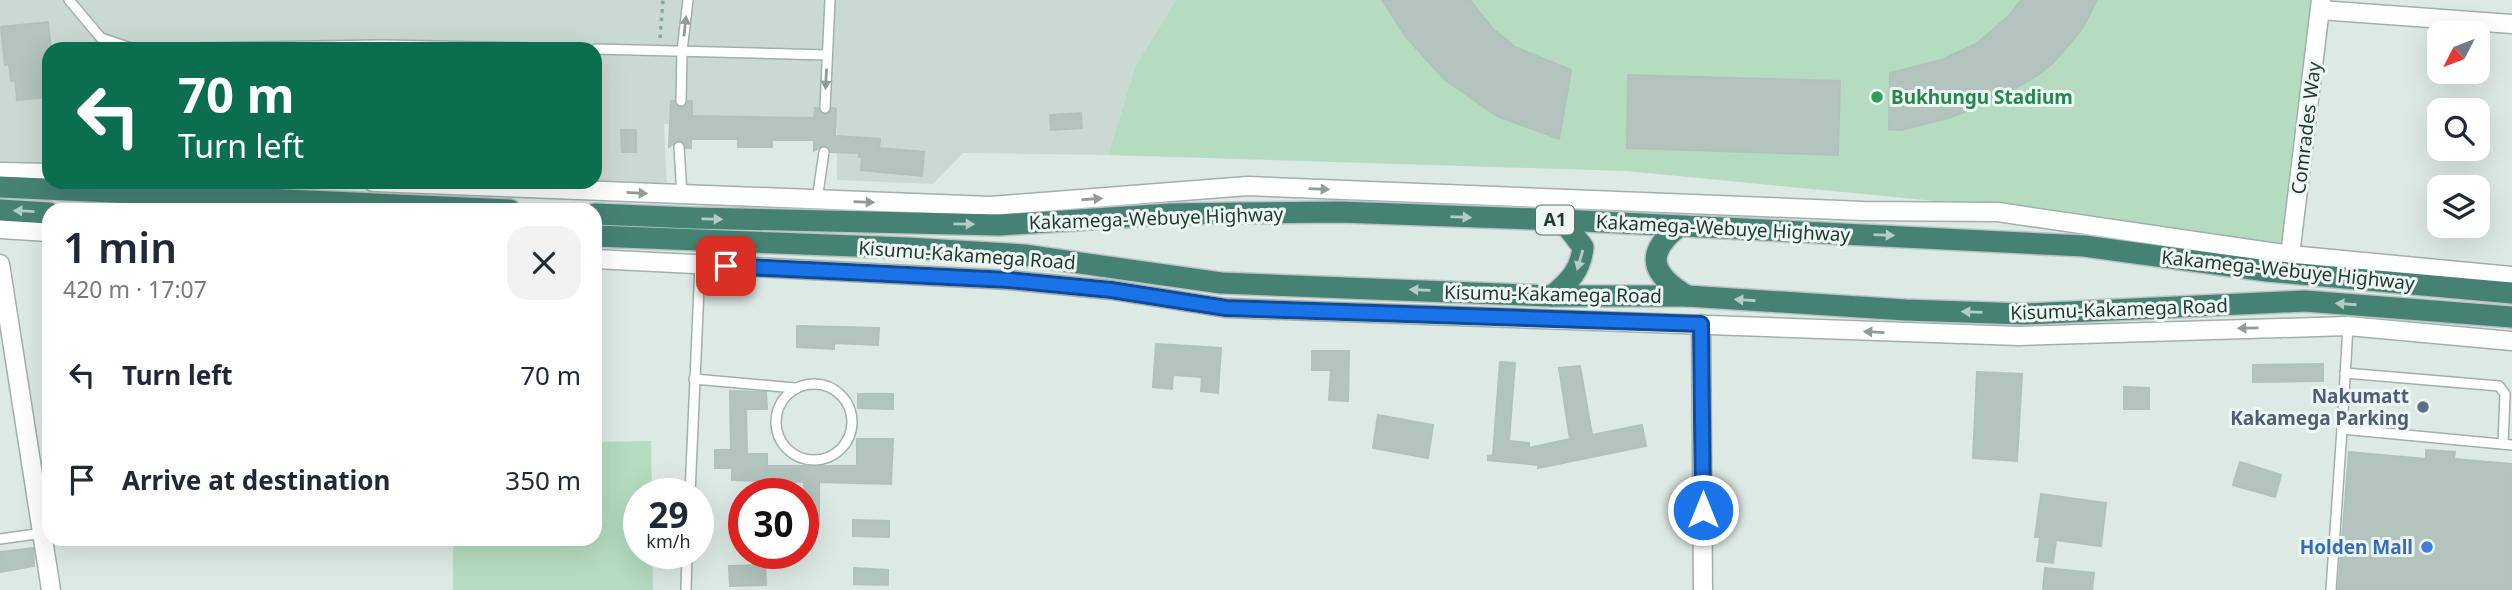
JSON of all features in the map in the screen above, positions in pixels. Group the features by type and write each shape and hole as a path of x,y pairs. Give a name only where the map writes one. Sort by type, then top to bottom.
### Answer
{"highway":[{"path":"0,187 42,189"},
{"path":"44,189 355,203"},
{"path":"0,210 42,213"},
{"name":"Kakamega-Webuye Highway","path":"602,214 999,225 1217,213 1340,212 1562,220 2084,246 2258,270 2512,293"},
{"path":"1552,296 1571,280 1582,260 1583,247 1562,220"},
{"path":"1678,227 1665,237 1657,250 1656,265 1666,281 1687,296"},
{"name":"Kisumu-Kakamega Road","path":"602,236 1024,255 1221,284 1552,296 1687,296 1906,310 2025,314 2305,301 2512,317"}],"street":[{"path":"2321,5 2512,24"},
{"name":"Comrades Way","path":"2290,255 2321,5"},
{"path":"0,172 42,173"},
{"path":"539,189 990,206 1248,186 1863,211 1998,212 2290,255 2512,276"},
{"path":"1181,192 1217,213"},
{"path":"0,229 42,232"},
{"path":"2258,270 2290,255"},
{"path":"602,259 1009,280 1111,290 1252,309 2019,336 2348,326 2512,341"},
{"path":"0,264 42,527"},
{"path":"1177,277 1209,305"},
{"path":"1701,324 1703,590"},
{"path":"45,546 51,590"}],"lane":[{"path":"69,0 101,38 114,42"},
{"path":"681,101 682,51 688,0"},
{"path":"825,108 830,0"},
{"path":"602,49 827,55"},
{"path":"680,148 682,195"},
{"path":"817,200 824,152"},
{"path":"691,478 700,265"},
{"path":"2397,308 2440,333"},
{"path":"2331,590 2348,326"},
{"path":"2342,429 2507,445 2505,394 2499,386 2345,373"},
{"path":"694,379 795,388 804,384 823,384 832,388 846,401 852,419 852,429 844,446 837,452 819,460 810,460 800,457 785,446 780,438 776,420 781,401 795,388"},
{"path":"0,539 42,533"},
{"path":"686,590 687,569"}],"path":[{"path":"659,51 663,0"}],"shaded area":[{"path":"0,0 1176,0 1135,67 1108,155 963,153 933,184 837,180 837,128 664,124 667,192 602,183 602,42 42,42 42,182 0,183"}],"green space":[{"name":"Bukhungu Stadium","path":"1176,0 2319,0 2300,248 1997,207 1627,171 1108,155 1135,67"},
{"path":"651,441 652,478 623,478 623,569 652,569 653,590 453,590 453,546 602,546 602,442"}],"building":[{"path":"1382,0 1470,0 1493,29 1515,47 1571,70 1559,139 1497,116 1444,79 1406,37"},
{"path":"2021,0 2097,0 2082,29 2053,63 2038,75 1989,103 1948,118 1901,130 1889,129 1890,73 1941,60 1976,44 2009,16"},
{"path":"48,22 50,42 42,42 42,98 17,100 15,80 11,81 9,64 5,65 1,27"},
{"path":"1628,75 1840,81 1838,155 1627,148"},
{"path":"671,101 680,108 692,101 692,116 814,118 815,108 825,115 832,108 836,109 835,136 880,139 879,148 924,152 922,176 861,170 862,157 859,157 859,153 831,152 829,147 824,145 814,151 814,140 772,140 772,147 738,147 738,139 691,139 691,148 686,148 679,140 669,147"},
{"path":"1081,113 1082,128 1051,130 1050,115"},
{"path":"621,130 636,130 636,152 622,152"},
{"path":"797,326 879,328 878,345 834,343 834,349 797,347"},
{"path":"1156,344 1221,348 1218,393 1201,391 1202,377 1173,375 1172,389 1153,387"},
{"path":"1312,351 1349,351 1348,401 1329,400 1331,370 1312,370"},
{"path":"1500,362 1515,363 1509,441 1529,443 1529,448 1570,439 1559,368 1580,366 1592,435 1642,425 1646,446 1538,468 1538,465 1488,460 1488,456 1493,455"},
{"path":"2323,364 2323,381 2253,382 2253,365"},
{"path":"1977,372 2022,374 2017,461 1973,458"},
{"path":"2124,387 2149,388 2149,409 2124,409"},
{"path":"730,391 766,392 767,409 746,409 747,454 767,454 767,466 857,466 857,439 893,439 891,484 819,482 819,478 732,478 732,468 715,468 715,450 731,450"},
{"path":"858,394 893,394 893,409 858,408"},
{"path":"1378,415 1433,425 1428,458 1373,448"},
{"name":"Holden Mall","path":"2426,450 2455,452 2454,459 2512,464 2512,590 2338,590 2349,452 2426,459"},
{"path":"2240,462 2281,475 2275,497 2233,485"},
{"path":"2041,494 2106,503 2101,546 2056,540 2053,563 2037,561 2040,537 2035,537"},
{"path":"853,520 889,521 889,537 853,536"},
{"path":"33,548 34,566 0,572 0,552"},
{"path":"854,568 888,570 888,585 854,584"},
{"path":"2045,568 2094,573 2092,590 2043,590"},
{"path":"729,569 765,569 766,585 730,586"}],"place":[{"name":"Bukhungu Stadium","path":"1877,97"},
{"name":"Nakumatt Kakamega Parking","path":"2423,407"},
{"name":"Holden Mall","path":"2427,547"}],"route":[{"path":"726,266 1009,280 1111,290 1226,308 1701,324 1703,510"}]}
